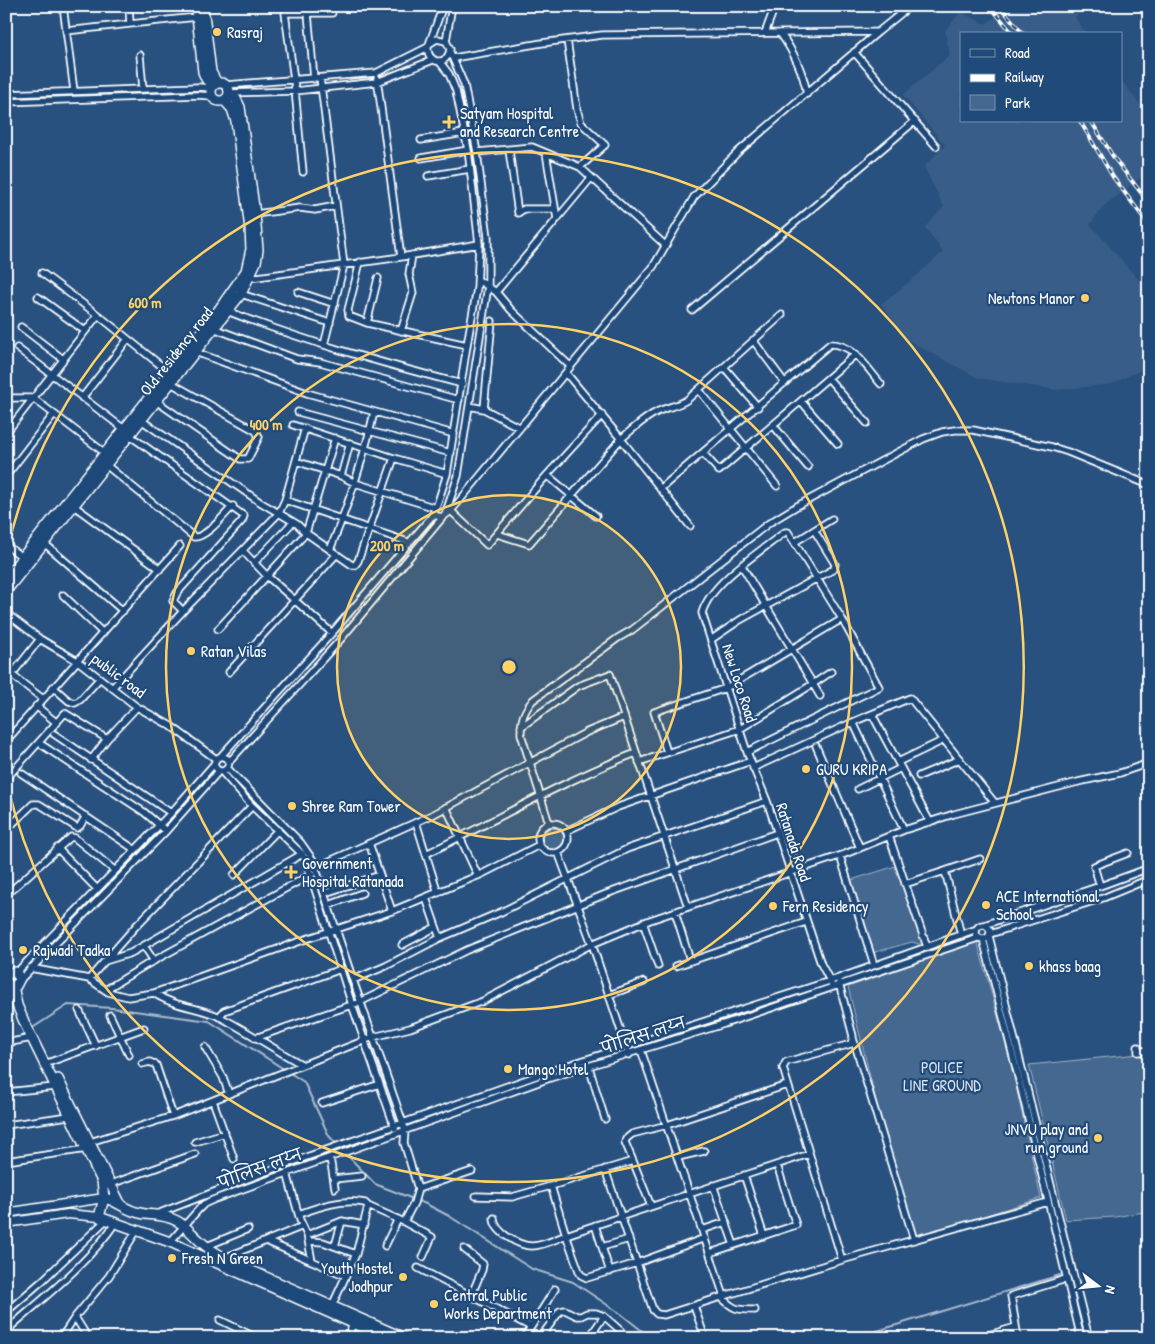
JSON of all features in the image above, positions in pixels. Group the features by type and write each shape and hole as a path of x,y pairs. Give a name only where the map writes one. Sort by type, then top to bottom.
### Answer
{"highway":[{"path":"196,6 203,72 206,79 220,91"},
{"path":"203,6 211,72 220,91"},
{"name":"Old residency road","path":"6,578 105,452 141,420 156,402 241,294 250,278 258,250 255,214 240,107 236,99 220,91"},
{"name":"Old residency road","path":"6,591 106,465 169,372 238,284 246,271 251,249 250,229 236,121 232,109 220,91"},
{"path":"6,964 25,1012 89,1145 120,1203"},
{"path":"12,980 20,1013 69,1116 89,1145 102,1181 104,1198 103,1218 170,1242 353,1319 404,1338"},
{"path":"104,1198 120,1203 136,1212 158,1214 175,1220 224,1258 332,1306 386,1338"}],"main road":[{"path":"6,1214 104,1198"},
{"path":"6,1223 68,1214 103,1218"}],"street":[{"path":"62,6 74,91"},
{"path":"128,6 130,24"},
{"path":"6,1011 12,980 114,870 171,813 332,633 436,508 447,474 451,453 478,280 479,244 468,150 456,91 449,74 429,56 429,45 443,6"},
{"path":"12,980 32,969 225,768 340,640 446,512 458,476 488,286 488,237 477,152 464,84 446,41 452,6"},
{"path":"765,33 775,6"},
{"path":"432,515 443,517 451,511 566,373 653,267 694,197 739,151 910,6"},
{"path":"303,172 285,13 332,13"},
{"path":"308,13 317,78 321,89 344,265 324,345"},
{"path":"66,31 197,17"},
{"path":"6,94 198,87 220,91 295,92 377,82 446,59 451,55 602,35 878,32"},
{"path":"780,33 792,50 804,76 807,94"},
{"path":"6,102 198,95 294,80 376,74 437,39 446,41"},
{"path":"567,40 580,123 605,145 580,167"},
{"path":"854,52 936,146"},
{"path":"140,55 142,89"},
{"path":"376,74 401,257"},
{"path":"692,310 915,121"},
{"path":"421,140 464,133"},
{"path":"477,152 532,148 580,167 666,245"},
{"path":"421,158 468,150"},
{"path":"509,150 518,213 524,210 555,209"},
{"path":"546,153 557,219"},
{"path":"428,176 470,169"},
{"path":"496,292 591,178"},
{"path":"255,214 300,208 314,210 336,206"},
{"path":"250,278 479,244"},
{"path":"401,331 413,293 409,279 412,255"},
{"path":"360,262 348,314 353,319 467,345"},
{"path":"42,273 128,338 169,372"},
{"path":"367,323 378,278"},
{"path":"478,280 496,292 511,310 570,366"},
{"path":"298,292 335,304"},
{"path":"241,294 330,323"},
{"path":"38,297 84,331"},
{"path":"227,311 259,324 324,345 462,384"},
{"path":"497,534 530,544 621,439 638,424 660,410 681,404 699,390 782,314"},
{"path":"6,433 84,331 98,316"},
{"path":"484,409 492,321"},
{"path":"21,327 63,359"},
{"path":"213,328 297,358 320,362 459,400"},
{"path":"82,398 128,338"},
{"path":"752,340 785,383"},
{"path":"660,489 830,344 846,347 856,354 881,384"},
{"path":"17,348 127,432 242,513 244,518 176,593 173,601 183,611"},
{"path":"196,352 307,392 454,434"},
{"path":"703,452 719,472 856,354"},
{"path":"724,367 758,406"},
{"path":"566,373 602,415 690,526"},
{"path":"828,378 867,423"},
{"path":"156,402 240,460 248,459 259,437 256,431 171,383"},
{"path":"699,390 745,449 777,486"},
{"path":"6,398 33,398 105,452"},
{"path":"801,401 838,444"},
{"path":"469,406 484,409 520,428"},
{"path":"298,412 451,453"},
{"path":"330,550 355,483 366,448 374,412"},
{"path":"6,472 10,471 54,414"},
{"path":"451,511 487,545 602,415"},
{"path":"141,420 260,502 293,522 352,565 355,565 370,529 394,458"},
{"path":"293,425 447,474"},
{"path":"773,425 808,467"},
{"path":"113,687 183,611 279,513 285,500 305,428"},
{"path":"549,823 520,734 521,721 533,700 618,638 632,630 768,523 923,439 955,430 973,430 1068,452 1149,486"},
{"path":"218,629 306,533 335,438"},
{"path":"340,476 350,443"},
{"path":"296,461 355,483 436,508"},
{"path":"106,465 197,538 204,535 233,506"},
{"path":"547,475 596,516"},
{"path":"285,500 314,508 342,520 408,542"},
{"path":"74,506 160,568"},
{"path":"795,542 832,519"},
{"path":"254,563 293,522"},
{"path":"712,639 740,620 835,567 814,530"},
{"path":"747,752 879,687 842,619 795,542 788,532 785,532 742,566 820,696"},
{"path":"44,543 123,611"},
{"path":"6,545 22,558"},
{"path":"6,741 9,734 78,662 180,546"},
{"path":"242,551 267,576 332,633"},
{"path":"229,672 336,554"},
{"name":"New Loco Road","path":"742,566 712,594 704,605 702,613 750,761"},
{"path":"63,595 103,634"},
{"name":"public road","path":"6,613 40,639 78,662 138,707 182,733 217,760 228,759 225,768"},
{"path":"667,752 654,712 726,688 842,619"},
{"path":"6,682 40,639"},
{"path":"639,762 740,728 831,672"},
{"path":"521,727 578,686 610,674 688,908"},
{"path":"12,675 43,699"},
{"path":"53,687 69,701 75,703 100,678"},
{"path":"753,768 910,698 996,803"},
{"path":"36,706 56,723"},
{"path":"90,760 106,739 138,707"},
{"path":"6,779 65,713 106,739"},
{"path":"872,714 930,822"},
{"path":"102,989 313,870 446,807 587,732 624,717"},
{"path":"853,722 904,830"},
{"path":"54,734 171,813"},
{"path":"858,788 879,778 944,740"},
{"path":"42,745 144,812 166,831"},
{"path":"816,746 860,848"},
{"path":"426,854 461,838 540,795 597,768 636,753"},
{"path":"920,776 960,759"},
{"path":"217,760 309,853 329,932 352,1005 397,1134 404,1143"},
{"path":"566,831 618,807 750,761"},
{"name":"Ratanada Road","path":"750,761 766,801 821,964 833,988"},
{"path":"6,1160 89,1145 173,1116 364,1040 410,1028 483,1001 592,944 643,922 840,856 904,830 996,803 1120,773 1149,764"},
{"path":"225,768 252,806 302,854 325,893 360,1002 405,1131 404,1143 418,1191 404,1222"},
{"path":"21,773 134,849"},
{"path":"353,980 386,966 440,938 501,912 627,849 766,801"},
{"path":"6,830 34,804 38,804 77,828 86,816"},
{"path":"90,980 105,961 252,806"},
{"path":"446,807 478,876"},
{"path":"416,822 438,893"},
{"path":"549,823 558,823 563,826 568,841 564,848 554,854 543,850 539,845 537,836 540,828 549,823"},
{"path":"234,875 278,830"},
{"path":"255,1038 360,1002 468,950 578,905 675,868 777,833"},
{"path":"889,836 927,947"},
{"path":"6,895 69,837 74,837 114,870"},
{"path":"369,843 392,911"},
{"path":"12,980 32,969 90,980 102,989 128,997 154,993 426,898 478,876 539,845"},
{"path":"57,848 96,889"},
{"path":"558,852 569,878 629,1055"},
{"path":"1100,886 1094,866 1128,853"},
{"path":"105,961 131,954 145,947 302,854"},
{"path":"840,856 874,965"},
{"path":"905,884 980,859"},
{"path":"158,1214 325,1150 550,1071 830,981 961,935 980,926 1149,868"},
{"path":"944,871 961,935"},
{"path":"325,893 380,875"},
{"name":"पोलिस लय्न","path":"170,1242 204,1204 550,1078 629,1055 833,988 1103,898 1149,879"},
{"path":"329,905 362,893"},
{"path":"426,898 440,938"},
{"path":"675,912 690,960"},
{"path":"643,922 658,966"},
{"path":"676,966 806,922"},
{"path":"984,925 990,930 985,937 1081,1338"},
{"path":"402,945 436,927"},
{"path":"977,929 976,934 985,937"},
{"path":"985,937 1089,1338"},
{"path":"145,947 154,959"},
{"path":"219,1017 224,1011 341,968"},
{"path":"838,978 853,1036 914,1240"},
{"path":"609,995 644,982"},
{"path":"154,993 168,1002 196,1008 219,1017 298,1066"},
{"path":"79,1010 96,1046"},
{"path":"110,1015 129,1054"},
{"path":"50,1062 144,1028"},
{"path":"842,1260 782,1068 786,1062 851,1044 853,1036"},
{"path":"6,1043 32,1038"},
{"path":"205,1047 223,1077 230,1094"},
{"path":"1138,1047 1138,1052 1149,1050"},
{"path":"641,1050 723,1296 731,1307 735,1309 755,1310"},
{"path":"142,1064 150,1062 156,1065 173,1116"},
{"path":"589,1067 605,1119"},
{"path":"322,1103 380,1084"},
{"path":"651,1206 625,1142 628,1136 787,1085"},
{"path":"6,1092 56,1086"},
{"path":"213,1101 234,1159"},
{"path":"6,1125 69,1116"},
{"path":"195,1142 225,1133"},
{"path":"678,1157 704,1151"},
{"path":"111,1184 195,1154"},
{"path":"494,1218 495,1226 519,1243 537,1246 621,1216 809,1154"},
{"path":"331,1157 335,1188"},
{"path":"476,1196 512,1197 632,1161"},
{"path":"710,1253 796,1226 777,1165"},
{"path":"605,1169 653,1310 657,1314 664,1315 842,1260 1048,1202"},
{"path":"418,1191 472,1171"},
{"path":"288,1173 299,1214 308,1238 312,1261"},
{"path":"744,1175 764,1236"},
{"path":"334,1179 362,1176"},
{"path":"552,1186 566,1235 581,1275 587,1278 637,1263 705,1238"},
{"path":"713,1186 734,1245"},
{"path":"299,1214 320,1206 345,1201 365,1203 432,1237 423,1257"},
{"path":"332,1306 356,1254 368,1206"},
{"path":"6,1312 42,1280 103,1218"},
{"path":"386,1246 398,1219"},
{"path":"308,1238 342,1221 364,1225"},
{"path":"335,1246 342,1221"},
{"path":"6,1331 52,1291 92,1252 116,1222"},
{"path":"702,1230 726,1222"},
{"path":"595,1225 610,1272"},
{"path":"224,1258 303,1226"},
{"path":"207,1246 248,1229"},
{"path":"61,1338 75,1317 110,1276 137,1230"},
{"path":"308,1238 356,1254"},
{"path":"602,1247 629,1240"},
{"path":"266,1241 346,1276"},
{"path":"464,1249 482,1264 482,1270 471,1296"},
{"path":"418,1268 531,1328"},
{"path":"1018,1338 1010,1296 1066,1279"},
{"path":"524,1338 556,1289"},
{"path":"694,1306 705,1338"},
{"path":"540,1338 560,1311 565,1310 576,1316 587,1313 596,1313 604,1316 621,1331 622,1338"},
{"path":"589,1338 604,1316"},
{"path":"75,1317 88,1338"},
{"path":"349,1338 353,1319"},
{"path":"6,1320 12,1326"},
{"path":"220,1320 257,1338"},
{"path":"980,1337 1016,1327"}],"shaded area":[{"path":"1012,6 1091,6 1075,17 1085,32 960,32 960,122 1122,122 1122,81 1149,116 1149,184 1142,177 1104,206 1090,224 1149,292 1149,366 1112,384 1057,390 978,378 907,340 881,304 912,280 943,252 925,227 944,207 924,167 945,145 903,95 950,55 945,31 960,12 985,24"}],"green space":[{"path":"553,828 561,831 564,839 561,847 553,850 545,847 542,839 545,831"},
{"path":"899,865 926,946 912,942 872,953 848,881"},
{"name":"POLICE LINE GROUND","path":"977,941 1010,1060 1041,1198 910,1239 848,987"},
{"name":"JNVU play and run ground","path":"1149,1053 1149,1211 1115,1217 1066,1220 1029,1065"}],"waterway":[{"path":"31,1029 68,1005 112,1008 209,1021 304,1082 329,1136 375,1184 426,1204 449,1216 532,1269 573,1282 621,1314 651,1338"},
{"path":"17,1039 25,1033"},
{"path":"854,1338 1060,1275"}],"railway":[{"path":"990,6 1011,32"},
{"path":"1000,6 1021,32"},
{"path":"1081,122 1113,177 1149,225"},
{"path":"1092,122 1114,158 1149,203"}],"place":[{"name":"Rasraj","path":"217,32"},
{"name":"Satyam Hospital and Research Centre","path":"449,122"},
{"name":"Newtons Manor","path":"1085,298"},
{"name":"Ratan Vilas","path":"191,651"},
{"name":"GURU KRIPA","path":"806,769"},
{"name":"Shree Ram Tower","path":"292,806"},
{"name":"Government Hospital Ratanada","path":"291,872"},
{"name":"ACE International School","path":"986,905"},
{"name":"Fern Residency","path":"773,906"},
{"name":"Rajwadi Tadka","path":"23,950"},
{"name":"khass baag","path":"1029,966"},
{"name":"Mango Hotel","path":"508,1069"},
{"name":"JNVU play and run ground","path":"1098,1138"},
{"name":"Fresh N Green","path":"172,1258"},
{"name":"Youth Hostel Jodhpur","path":"403,1277"},
{"name":"Central Public Works Department","path":"434,1304"}]}
